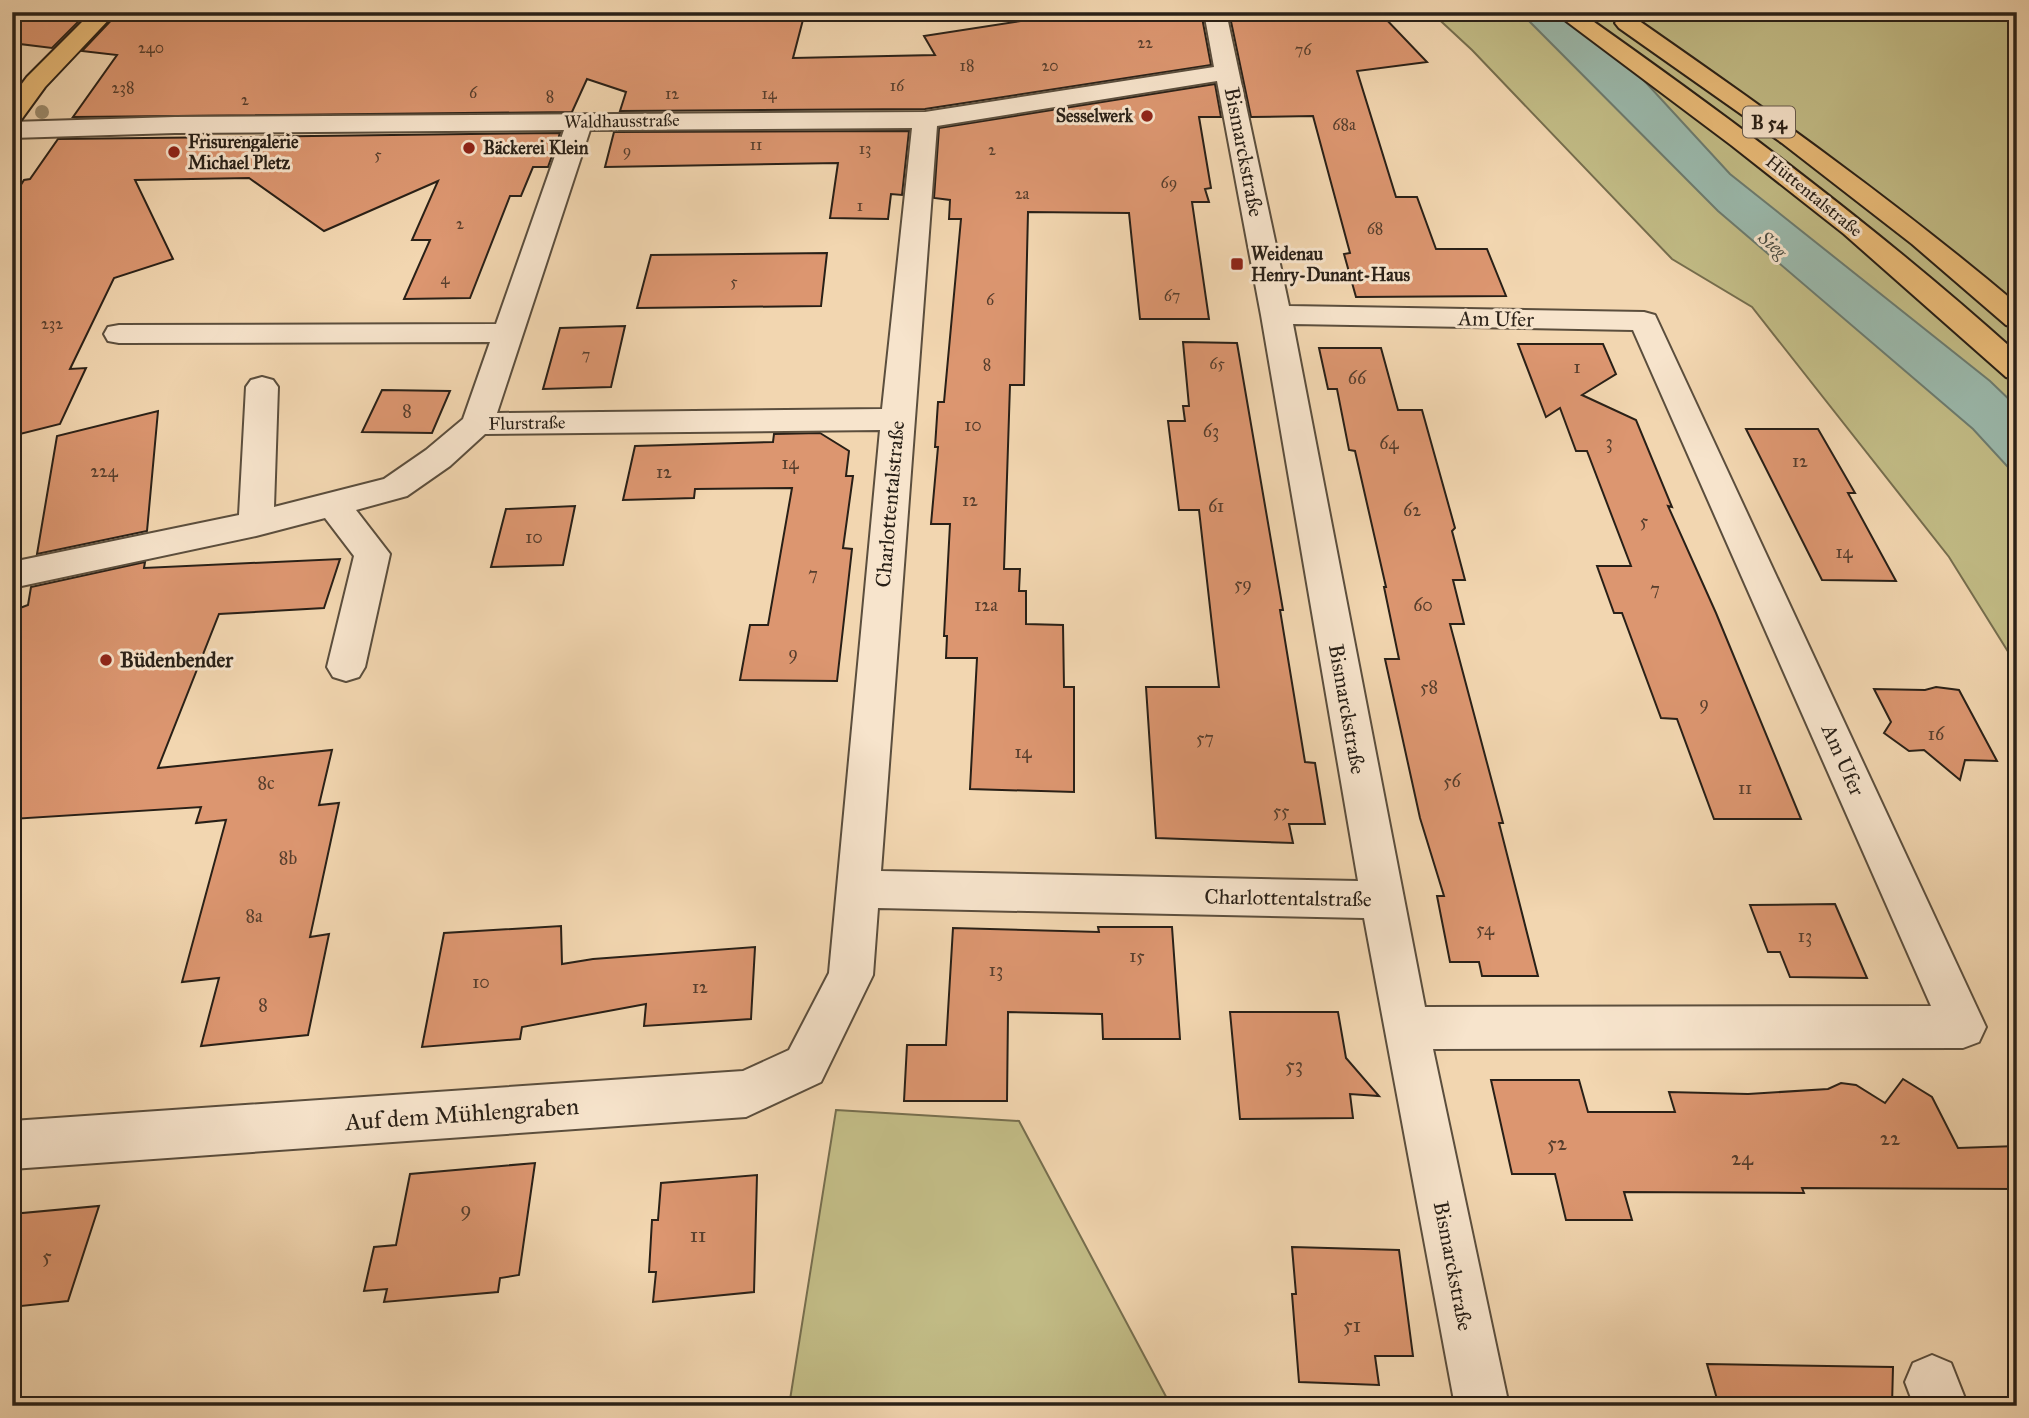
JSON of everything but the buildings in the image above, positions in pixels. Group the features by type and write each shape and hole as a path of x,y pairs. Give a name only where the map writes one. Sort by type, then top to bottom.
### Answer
{"main road":[{"path":"12,115 36,82 105,12"},
{"name":"Hüttentalstraße","path":"1565,12 1801,186 1926,288 2017,370"},
{"name":"Hüttentalstraße","path":"1611,12 1791,138 1922,238 2017,318"}],"street":[{"name":"Bismarckstraße","path":"1214,12 1276,315 1382,901 1482,1406"},
{"name":"Waldhausstraße","path":"12,130 580,121 925,120 1228,72"},
{"name":"Charlottentalstraße","path":"850,975 925,120"},
{"name":"Flurstraße","path":"580,121 477,424 897,419"},
{"name":"Am Ufer","path":"1276,315 1644,321 1963,1027 1406,1028"},
{"path":"119,334 506,333"},
{"path":"256,524 262,387"},
{"path":"12,575 256,524 395,488 438,458 477,424"},
{"path":"334,504 372,554 345,667"},
{"name":"Charlottentalstraße","path":"857,889 1382,901"},
{"name":"Auf dem Mühlengraben","path":"12,1145 746,1094 805,1066 850,975"}],"shaded area":[{"path":"1431,12 2017,12 2017,666 1949,557 1752,307 1672,259 1472,50"},
{"path":"836,1110 1019,1121 1171,1406 789,1406"}],"water":[{"name":"Sieg","path":"1520,12 1581,12 1730,174 1990,381 2017,407 2017,477 1973,429 1718,211"}],"place":[{"name":"Sesselwerk","path":"1147,116"},
{"name":"Bäckerei Klein","path":"469,148"},
{"name":"Frisurengalerie Michael Pletz","path":"174,152"},
{"name":"Weidenau Henry-Dunant-Haus","path":"1237,264"},
{"name":"Büdenbender","path":"106,660"}]}
